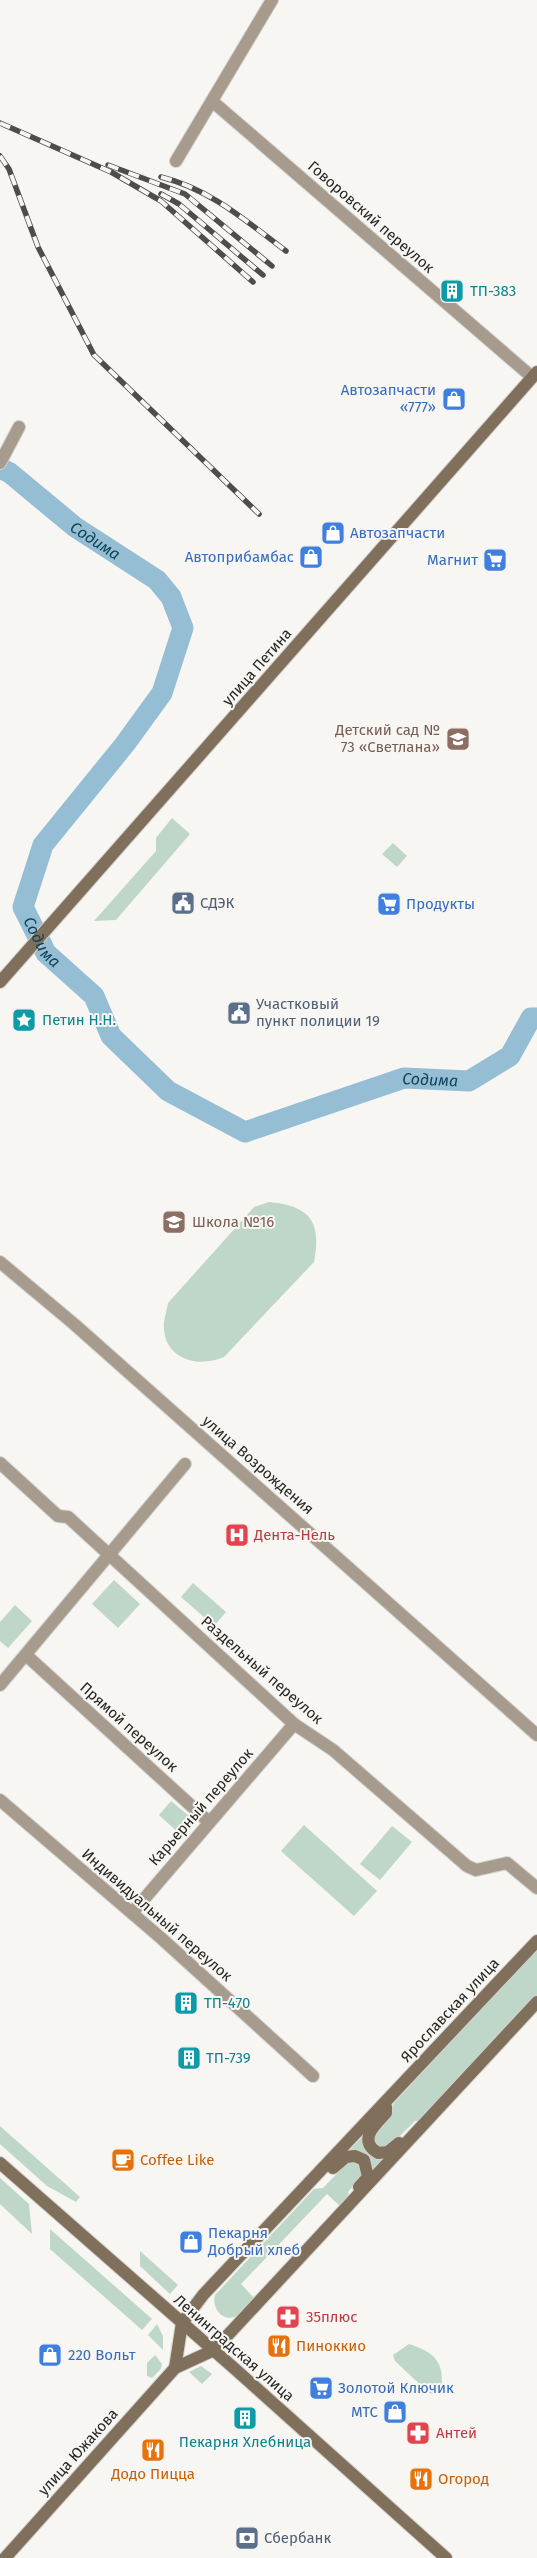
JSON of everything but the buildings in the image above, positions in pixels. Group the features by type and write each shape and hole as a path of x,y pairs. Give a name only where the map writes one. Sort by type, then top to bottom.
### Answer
{"street":[{"path":"176,160 272,0"},
{"name":"Говоровский переулок","path":"212,100 535,374"},
{"name":"улица Петина","path":"0,982 535,374"},
{"path":"3,458 19,428"},
{"name":"улица Возрождения","path":"0,1262 74,1324 537,1735"},
{"name":"Раздельный переулок","path":"0,1463 58,1516 68,1517 294,1724 333,1750 467,1866 476,1870 507,1863 537,1888"},
{"path":"0,1685 110,1556 113,1548 185,1464"},
{"name":"Прямой переулок","path":"26,1655 209,1822"},
{"name":"Карьерный переулок","path":"132,1913 294,1724"},
{"name":"Индивидуальный переулок","path":"0,1800 132,1913 313,2076"},
{"name":"Ярославская улица","path":"182,2322 202,2295 537,1941"},
{"name":"Ярославская улица","path":"214,2350 537,2002"},
{"name":"Ярославская улица","path":"386,2102 386,2113 368,2133 367,2141 375,2151 388,2152 416,2126 422,2126"},
{"name":"Ярославская улица","path":"313,2178 322,2180 346,2156 360,2158 366,2165 368,2177 354,2193 355,2200"},
{"name":"Ленинградская улица","path":"0,2163 214,2350 446,2558"},
{"path":"175,2368 182,2322"},
{"name":"улица Южакова","path":"5,2558 175,2368 214,2350"}],"green space":[{"path":"172,818 190,834 116,920 94,921 156,851 156,838"},
{"path":"393,843 407,856 397,867 382,854"},
{"path":"269,1202 294,1207 310,1218 316,1235 314,1262 224,1357 203,1362 183,1358 168,1344 165,1334 164,1322 168,1303 254,1207"},
{"path":"114,1580 140,1604 118,1628 92,1604"},
{"path":"193,1583 226,1612 214,1626 181,1597"},
{"path":"15,1605 32,1621 8,1648 0,1641 0,1622"},
{"path":"171,1801 194,1820 181,1835 159,1815"},
{"path":"304,1825 377,1891 354,1916 281,1851"},
{"path":"392,1826 412,1842 380,1880 360,1864"},
{"path":"537,1949 537,1996 423,2120 415,2121 390,2146 379,2148 373,2142 374,2134 391,2116 394,2103"},
{"path":"0,2126 80,2197 76,2202 47,2186 0,2144"},
{"path":"363,2136 388,2157 373,2174 370,2161 348,2152"},
{"path":"348,2162 356,2163 361,2168 361,2177 348,2192 349,2197 340,2206 327,2194 241,2284 255,2299 247,2308 240,2315 232,2318 227,2318 219,2313 215,2305 215,2295 314,2189 323,2188"},
{"path":"0,2178 29,2204 32,2234 0,2204"},
{"path":"50,2229 152,2319 142,2330 50,2249"},
{"path":"140,2251 178,2285 170,2294 140,2266"},
{"path":"157,2324 163,2336 163,2350 148,2335"},
{"path":"409,2344 426,2351 436,2360 441,2373 441,2390 434,2394 429,2393 395,2361 393,2355"},
{"path":"155,2355 162,2364 161,2369 152,2378 147,2376 147,2363"},
{"path":"201,2366 212,2374 202,2384 189,2372"}],"waterway":[{"name":"Содима","path":"0,468 10,473 75,527 157,580 171,597 183,628 162,693 125,744 43,845 23,907 46,953 94,996 111,1036 168,1091 245,1132 404,1078 469,1081 510,1056 531,1018 537,1018"}],"railway":[{"path":"0,123 111,172 161,201 253,282"},
{"path":"0,156 9,169 38,247 94,355 259,514"},
{"path":"108,165 185,194 272,266"},
{"path":"161,177 179,182 212,198 286,251"},
{"path":"161,194 179,204 263,275"}],"place":[{"name":"ТП-383","path":"452,291"},
{"name":"Автозапчасти «777»","path":"454,399"},
{"name":"Автозапчасти","path":"333,533"},
{"name":"Автоприбамбас","path":"311,557"},
{"name":"Магнит","path":"495,560"},
{"name":"Детский сад № 73 «Светлана»","path":"458,739"},
{"name":"СДЭК","path":"183,903"},
{"name":"Продукты","path":"389,904"},
{"name":"Участковый пункт полиции 19","path":"239,1013"},
{"name":"Петин Н.Н.","path":"24,1020"},
{"name":"Школа №16","path":"174,1222"},
{"name":"Дента-Нель","path":"237,1535"},
{"name":"ТП-470","path":"186,2003"},
{"name":"ТП-739","path":"189,2058"},
{"name":"Coffee Like","path":"123,2160"},
{"name":"Пекарня Добрый хлеб","path":"191,2242"},
{"name":"35плюс","path":"288,2317"},
{"name":"Пиноккио","path":"279,2346"},
{"name":"220 Вольт","path":"50,2355"},
{"name":"Золотой Ключик","path":"321,2388"},
{"name":"МТС","path":"395,2412"},
{"name":"Пекарня Хлебница","path":"245,2418"},
{"name":"Антей","path":"418,2433"},
{"name":"Додо Пицца","path":"153,2450"},
{"name":"Огород","path":"421,2479"},
{"name":"Сбербанк","path":"247,2538"}]}
